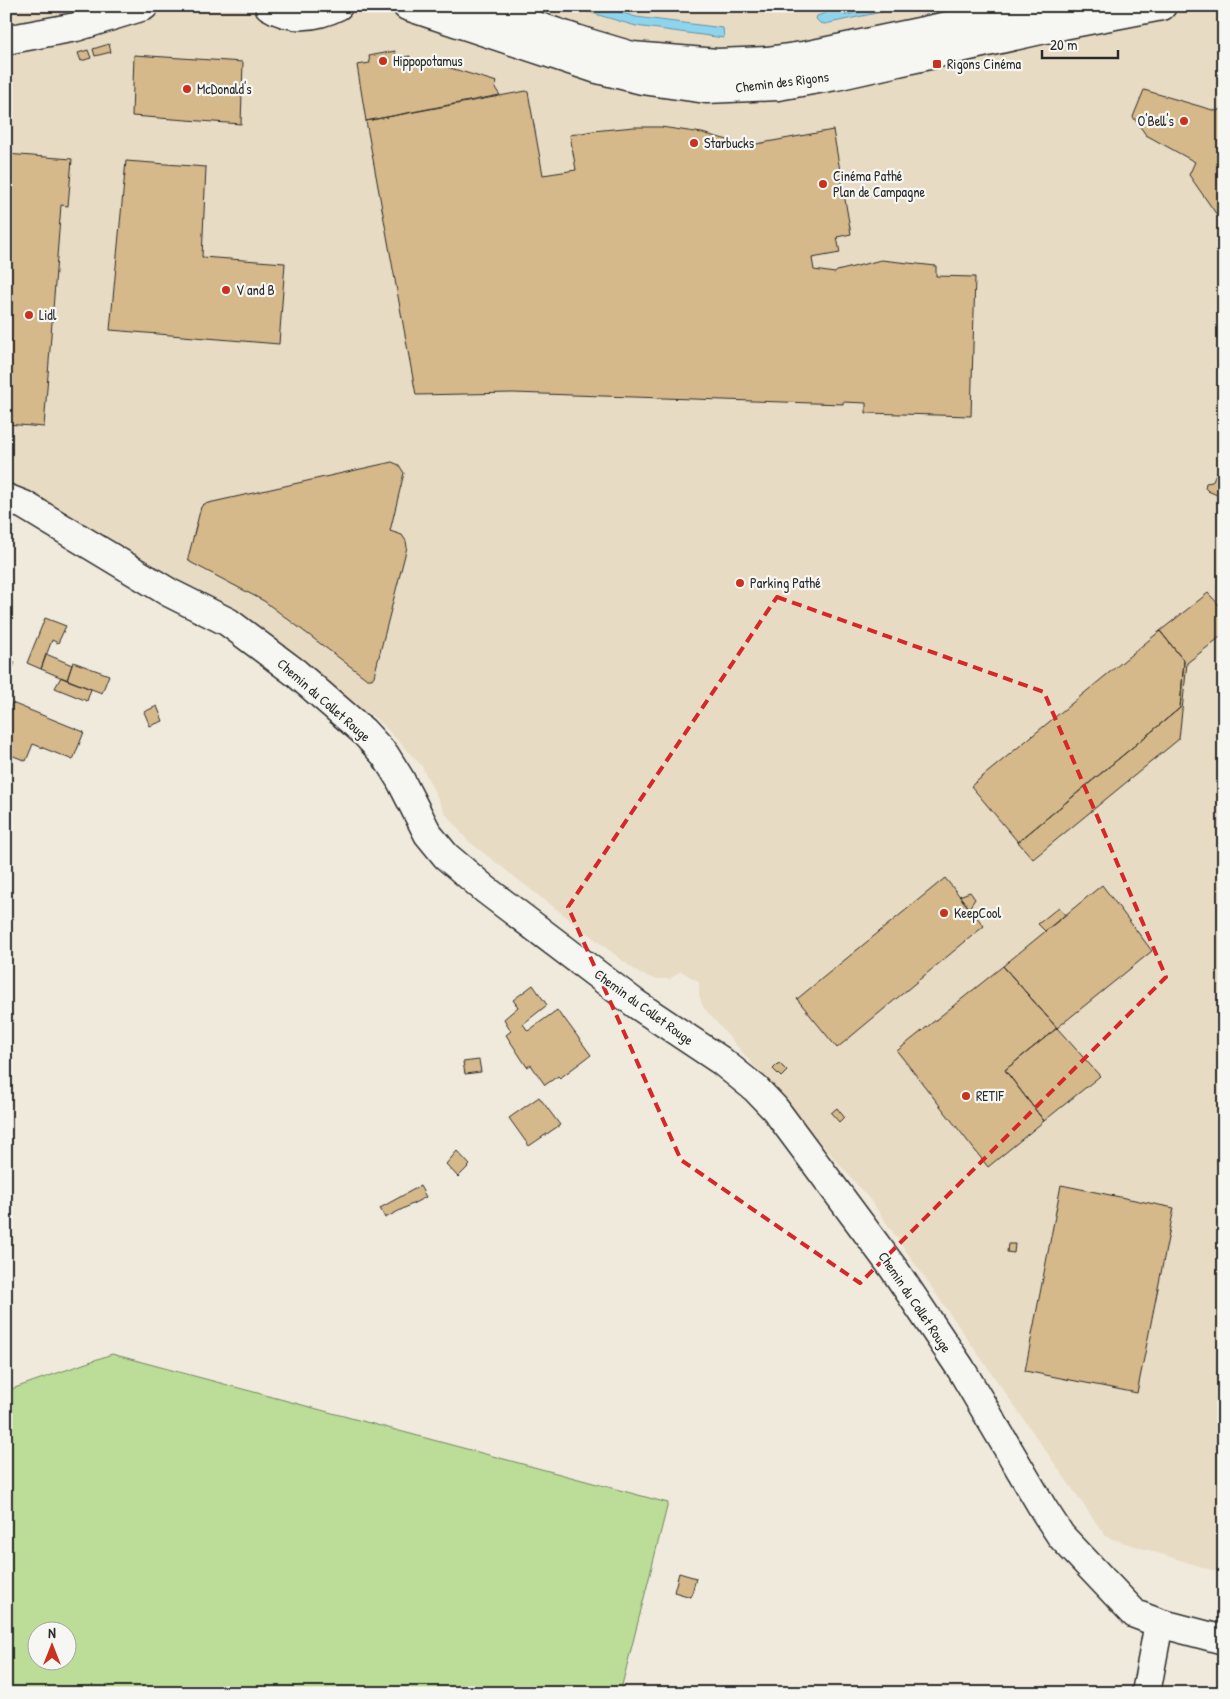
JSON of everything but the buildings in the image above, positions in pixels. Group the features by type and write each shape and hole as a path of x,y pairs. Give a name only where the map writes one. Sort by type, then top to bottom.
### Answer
{"street":[{"path":"6,40 76,27 144,6"},
{"path":"269,6 286,14 301,16 314,15 338,6"},
{"name":"Chemin des Rigons","path":"407,6 597,69 642,80 706,89 778,86 836,76 1063,25 1162,6"},
{"name":"Chemin des Rigons","path":"476,6 632,56 717,63 767,61 810,55 1044,6"},
{"name":"Chemin du Collet Rouge","path":"6,498 24,505 170,593 228,622 296,673 363,731 386,755 428,834 446,856 486,890 636,1004 720,1060 756,1089 775,1109 894,1268 961,1370 1061,1536 1135,1614 1166,1625 1224,1640"},
{"path":"1146,1693 1166,1625"}],"highlighted area":[{"path":"777,597 1044,692 1166,977 860,1283 681,1160 568,907"}],"shaded area":[{"path":"6,6 1224,6 1224,1524 1218,1572 1106,1537 871,1201 703,1007 699,995 699,982 681,971 670,979 655,979 640,974 468,841 445,813 421,765 381,723 366,711 357,711 84,531 42,498 6,483"}],"green space":[{"path":"112,1354 668,1503 620,1693 6,1693 6,1391"}],"water":[{"path":"568,6 600,6 636,17 723,28 724,38 636,26"},
{"path":"846,6 909,6 825,24 820,23 816,19 817,16"}],"place":[{"name":"Hippopotamus","path":"383,61"},
{"name":"Rigons Cinéma","path":"937,64"},
{"name":"McDonald's","path":"187,89"},
{"name":"O'Bell's","path":"1184,121"},
{"name":"Starbucks","path":"694,143"},
{"name":"Cinéma Pathé Plan de Campagne","path":"823,184"},
{"name":"V and B","path":"226,290"},
{"name":"Lidl","path":"29,315"},
{"name":"Parking Pathé","path":"740,583"},
{"name":"KeepCool","path":"944,913"},
{"name":"RETIF","path":"966,1096"}]}
